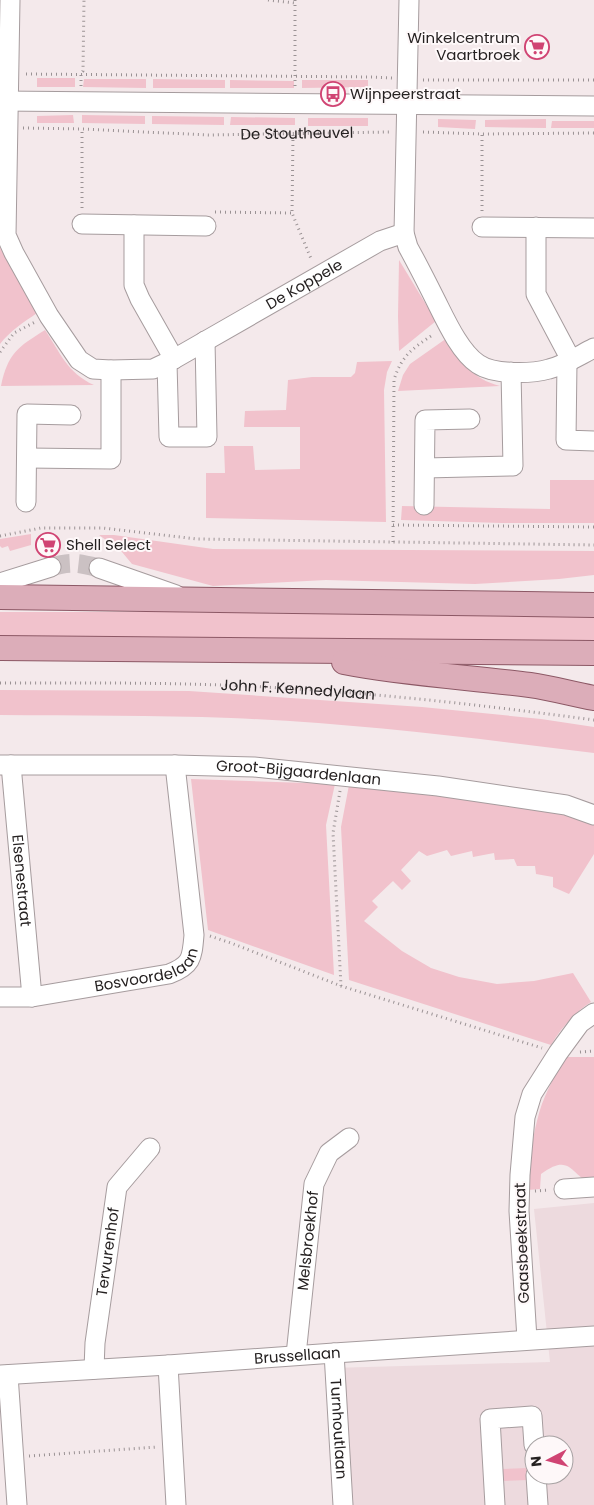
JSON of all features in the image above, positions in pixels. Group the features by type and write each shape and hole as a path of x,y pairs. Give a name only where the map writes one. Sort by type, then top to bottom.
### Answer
{"main road":[{"path":"471,604 594,588"},
{"path":"0,597 594,605"},
{"path":"0,648 594,653"},
{"path":"286,651 382,670 532,686 594,698"}],"street":[{"name":"De Koppele","path":"10,0 8,74 4,101 8,128 3,230 49,316 78,360 93,369 153,369 205,342 380,241 404,233"},
{"path":"409,0 404,233 408,247 448,324 467,354 479,364 496,371 511,372 549,369 594,348"},
{"name":"De Stoutheuvel","path":"4,101 594,106"},
{"path":"82,224 206,226"},
{"path":"134,225 134,285 171,361 169,437 207,436 205,342"},
{"path":"482,226 594,228"},
{"path":"536,227 536,294 569,361 566,440 594,441"},
{"path":"27,458 111,459 112,370"},
{"path":"425,468 513,466 511,372"},
{"path":"26,502 27,414 71,415"},
{"path":"424,505 425,420 470,419"},
{"path":"0,583 51,567"},
{"path":"99,568 189,600"},
{"name":"Groot-Bijgaardenlaan","path":"5,765 254,767 438,786 566,805 594,815"},
{"name":"Elsenestraat","path":"5,765 32,997"},
{"name":"Bosvoordelaan","path":"0,997 32,997 169,974 183,969 192,956 194,935 175,765"},
{"path":"558,1053 580,1023 594,1013"},
{"name":"Gaasbeekstraat","path":"527,1339 519,1192 525,1118 532,1094 558,1053"},
{"name":"Melsbroekhof","path":"296,1356 314,1184 329,1153 349,1138"},
{"name":"Tervurenhof","path":"94,1369 95,1343 117,1187 150,1148"},
{"path":"564,1189 594,1187"},
{"name":"Brussellaan","path":"4,1375 594,1336"},
{"name":"Turnhoutlaan","path":"334,1353 343,1505"},
{"path":"168,1365 176,1505"},
{"path":"4,1375 17,1505"},
{"path":"495,1505 490,1418 532,1416 533,1435"},
{"path":"537,1485 538,1505"}],"path":[{"path":"80,101 81,75 83,71 84,0"},
{"path":"268,0 295,2 295,103"},
{"path":"8,74 372,77 408,80 594,80"},
{"name":"De Stoutheuvel","path":"8,128 82,129 208,135 407,132 482,134 594,133"},
{"path":"82,129 82,224"},
{"path":"482,134 482,226"},
{"path":"293,135 292,213 318,276"},
{"path":"206,226 213,218 214,212 292,213"},
{"path":"0,352 14,334 49,316"},
{"path":"393,542 394,380 398,366 406,356 423,341 448,324"},
{"path":"393,525 594,527"},
{"path":"0,536 41,528 102,528 197,539 594,545"},
{"name":"John F. Kennedylaan","path":"0,683 176,684 280,688 383,696 594,720"},
{"path":"341,986 333,833 342,776"},
{"path":"194,935 210,936 231,942 341,986 558,1053 594,1051"},
{"path":"519,1192 564,1189"},
{"path":"29,1456 158,1447"}],"shaded area":[{"path":"37,78 75,78 75,87 37,87"},
{"path":"84,79 146,79 146,88 83,87"},
{"path":"153,79 225,80 225,88 153,88"},
{"path":"230,80 294,81 294,88 230,88"},
{"path":"302,80 368,80 368,87 302,88"},
{"path":"73,115 74,123 37,123 37,116"},
{"path":"82,115 145,116 145,124 82,123"},
{"path":"152,116 224,117 224,125 152,124"},
{"path":"231,117 295,118 295,125 230,125"},
{"path":"308,118 368,118 368,126 308,126"},
{"path":"438,119 476,120 475,129 438,127"},
{"path":"546,119 546,128 485,127 485,120"},
{"path":"552,121 594,121 594,128 551,128"},
{"path":"0,247 37,313 22,323 0,344"},
{"path":"399,260 436,321 399,351 398,316"},
{"path":"45,330 71,368 94,385 1,386 11,358 21,346"},
{"path":"447,338 468,368 482,379 500,386 398,391 403,375 410,364"},
{"path":"392,361 387,372 384,390 386,522 206,518 206,473 225,473 224,446 253,446 255,470 300,469 300,427 244,427 245,411 286,410 288,380 312,377 351,377 355,373 357,362"},
{"path":"550,480 594,480 594,523 401,520 402,506 550,509"},
{"path":"31,534 31,545 10,551 8,546 2,548 0,546 0,539"},
{"path":"99,535 114,535 213,549 594,551 594,575 475,584 326,580 213,586 132,564 122,552"},
{"path":"0,612 594,617 594,642 0,637"},
{"path":"0,690 189,691 422,707 541,719 594,727 594,753 413,732 277,720 173,716 0,715"},
{"path":"191,779 335,784 326,825 334,975 208,930"},
{"path":"349,785 443,795 583,815 594,820 594,854 569,894 553,887 553,877 536,874 535,866 517,866 514,859 495,860 494,853 473,857 472,851 451,856 447,850 427,856 419,851 401,870 411,881 402,890 393,881 372,901 378,907 364,921 402,951 431,968 459,977 497,984 534,981 573,973 591,1002 569,1021 551,1045 349,980 341,827"},
{"path":"565,1057 594,1057 594,1184 586,1181 565,1165 559,1165 541,1174 540,1189 528,1190 532,1146 539,1112"},
{"path":"594,1203 594,1505 342,1505 331,1368 550,1362 534,1209"},
{"path":"524,1468 524,1480 502,1481 502,1469"}],"tunnel":[{"path":"51,567 75,563 99,568"}],"place":[{"name":"Winkelcentrum Vaartbroek","path":"537,47"},
{"name":"Wijnpeerstraat","path":"333,94"},
{"name":"Shell Select","path":"48,545"}]}
